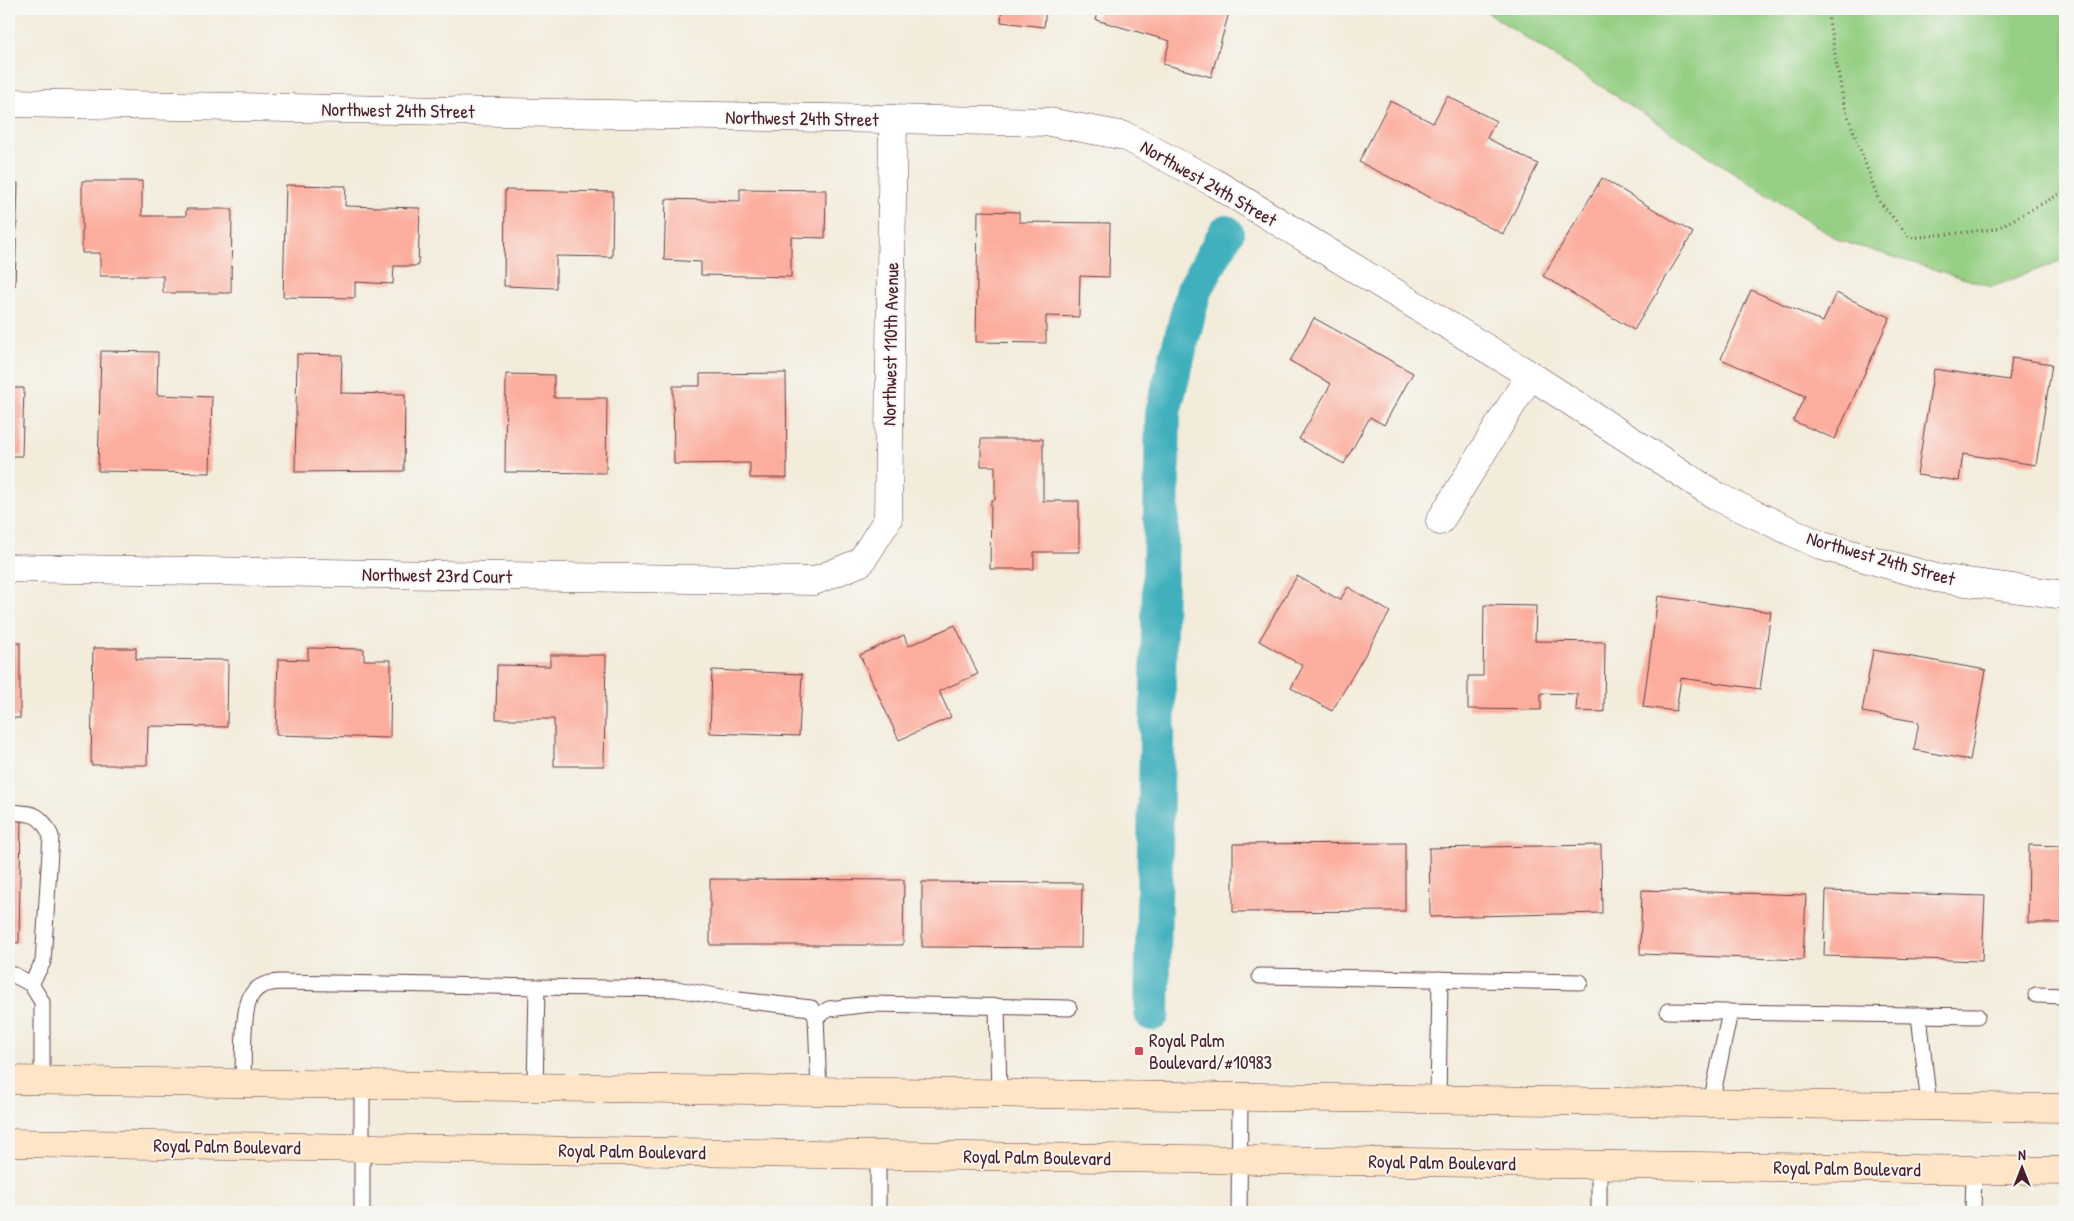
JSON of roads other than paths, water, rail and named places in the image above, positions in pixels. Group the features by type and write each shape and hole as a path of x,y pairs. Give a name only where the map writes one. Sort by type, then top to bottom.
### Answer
{"main road":[{"path":"9,1080 2065,1108"},
{"name":"Royal Palm Boulevard","path":"9,1143 2065,1171"}],"street":[{"name":"Northwest 24th Street","path":"9,103 1049,122 1125,136 1213,182 1530,374 1718,497 1822,546 1936,578 2065,595"},
{"name":"Northwest 110th Avenue","path":"861,562 888,518 893,119"},
{"path":"1440,521 1530,374"},
{"name":"Northwest 23rd Court","path":"9,568 814,581 861,562"}],"lane":[{"path":"9,812 35,814 44,823 50,836 43,962 31,984"},
{"path":"9,975 14,975 31,984 42,1002 42,1081"},
{"path":"1260,976 1580,982"},
{"path":"1438,1100 1440,979"},
{"path":"244,1084 245,1018 252,994 263,984 280,982 676,989 739,1000 811,1008 816,1017 819,1091"},
{"path":"535,1088 537,987"},
{"path":"2036,995 2065,996"},
{"path":"816,1017 828,1009 870,1004 1069,1008"},
{"path":"996,1006 999,1094"},
{"path":"1668,1011 1977,1016"},
{"path":"1711,1103 1730,1012"},
{"path":"1919,1015 1929,1106"},
{"path":"362,1086 362,1212"},
{"path":"1239,1212 1240,1097"},
{"path":"878,1154 878,1212"},
{"path":"1599,1164 1599,1212"},
{"path":"1973,1212 1974,1170"}],"waterway":[{"path":"1152,1013 1163,412 1194,290 1226,233"}],"place":[{"name":"Royal Palm Boulevard/#10983","path":"1139,1051"}]}
